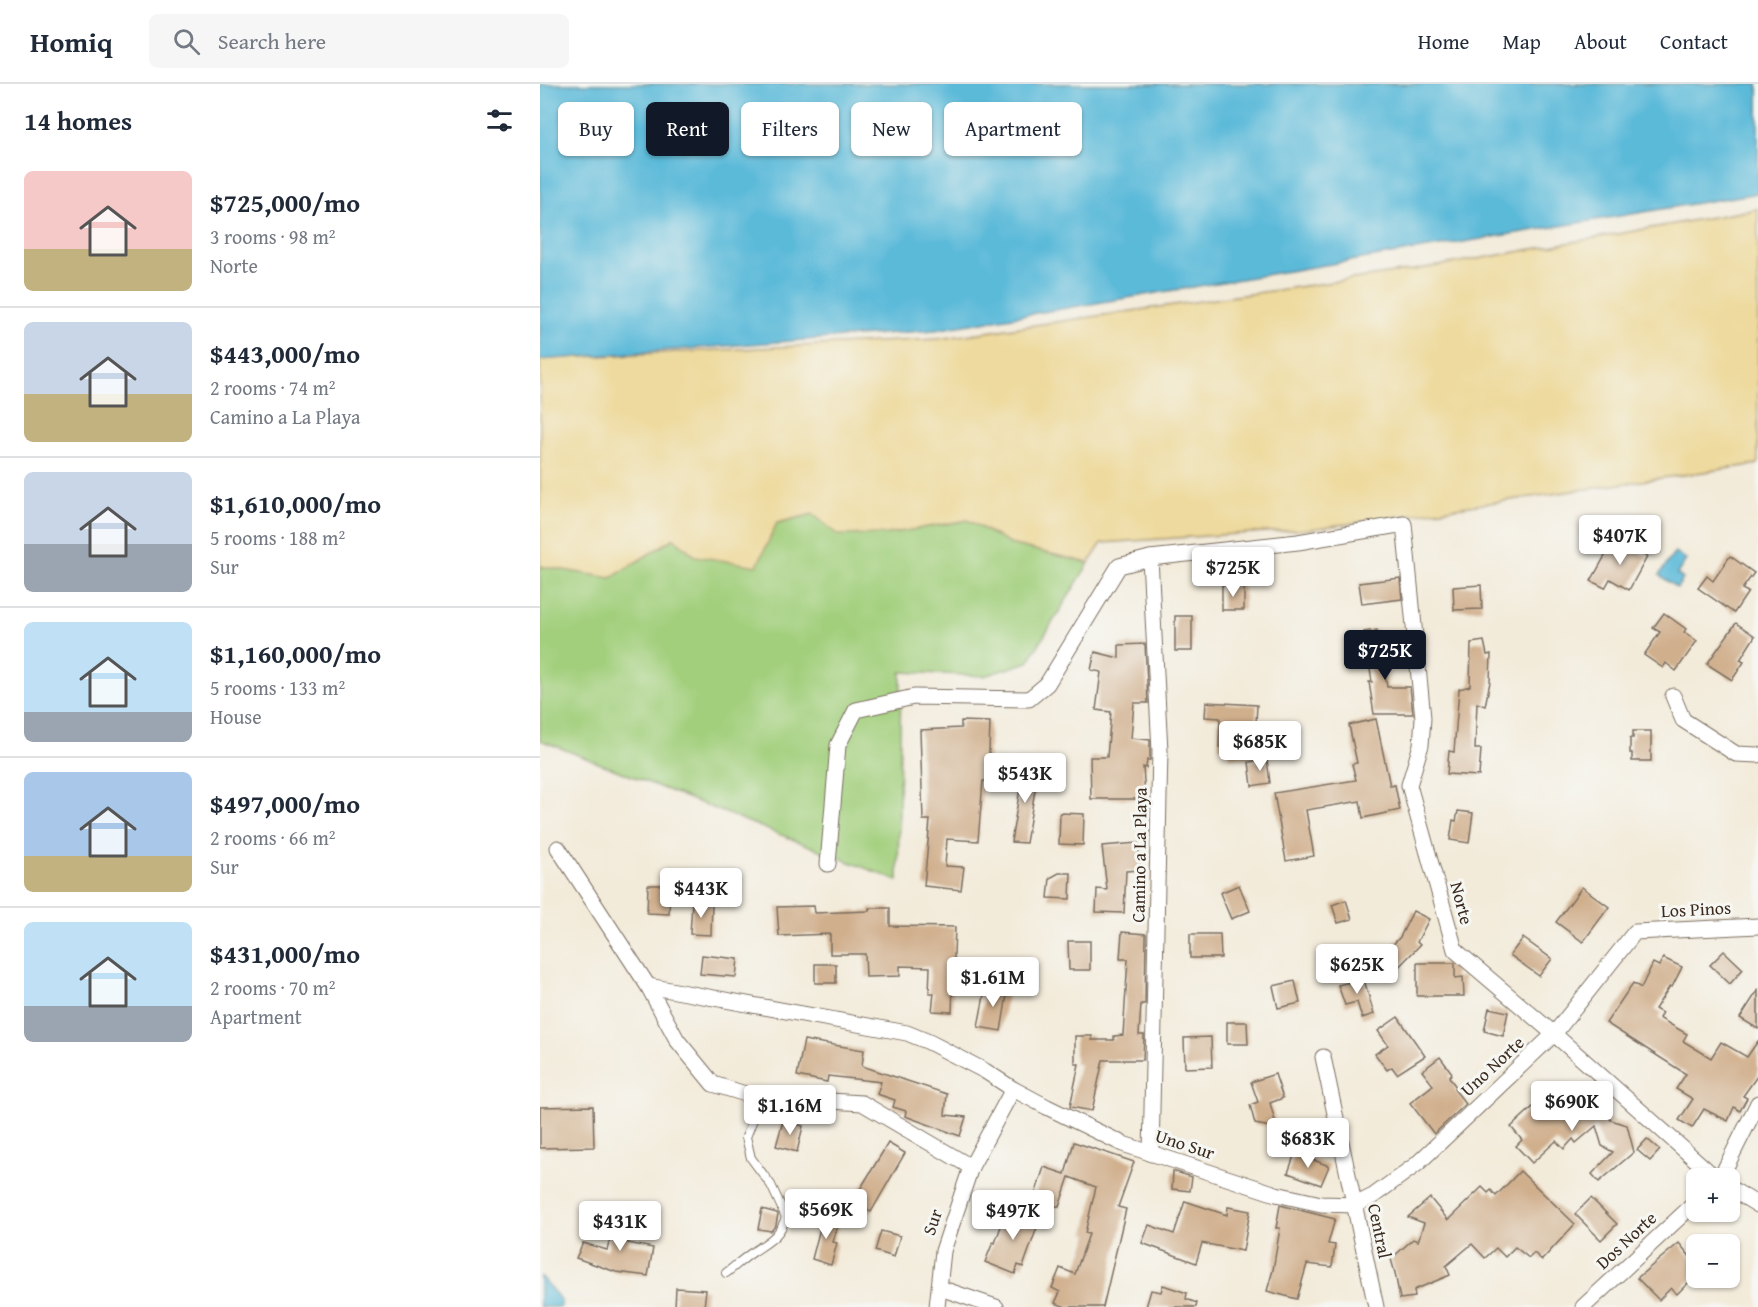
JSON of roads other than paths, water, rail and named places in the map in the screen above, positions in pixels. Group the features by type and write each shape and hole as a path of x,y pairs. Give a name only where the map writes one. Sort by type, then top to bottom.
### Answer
{"street":[{"name":"Norte","path":"1150,558 1298,542 1404,524 1423,718 1421,745 1409,785 1455,950 1706,1168"},
{"path":"828,864 837,745 856,710 914,697 1029,699 1047,684 1119,566 1150,558"},
{"name":"Camino a La Playa","path":"1150,558 1160,751 1151,1154"},
{"path":"1673,696 1683,720 1736,754 1758,755"},
{"path":"558,848 648,986 677,1040 713,1084 752,1096 862,1103 971,1167"},
{"name":"Los Pinos","path":"1635,932 1758,926"},
{"name":"Uno Norte","path":"1355,1205 1373,1196 1417,1164 1554,1034 1635,932"},
{"name":"Uno Sur","path":"648,986 907,1033 985,1071 1013,1089 1123,1144 1276,1194 1321,1204 1355,1205"},
{"name":"Central","path":"1323,1057 1376,1307"},
{"name":"Sur","path":"937,1307 943,1251 971,1167 1013,1089"},
{"path":"1724,1168 1758,1103"},
{"path":"1740,1194 1758,1205"},
{"name":"Dos Norte","path":"1583,1307 1686,1211"},
{"path":"939,1288 996,1307"}],"lane":[{"path":"726,1273 772,1241 782,1229 786,1217 771,1185 751,1158 746,1137 756,1112 769,1096"}],"water":[{"path":"540,84 1758,84 1758,193 935,330 540,360"},
{"path":"1675,552 1686,560 1677,574 1683,579 1677,588 1659,575"},
{"path":"540,1276 561,1300 561,1307 540,1307"}]}
